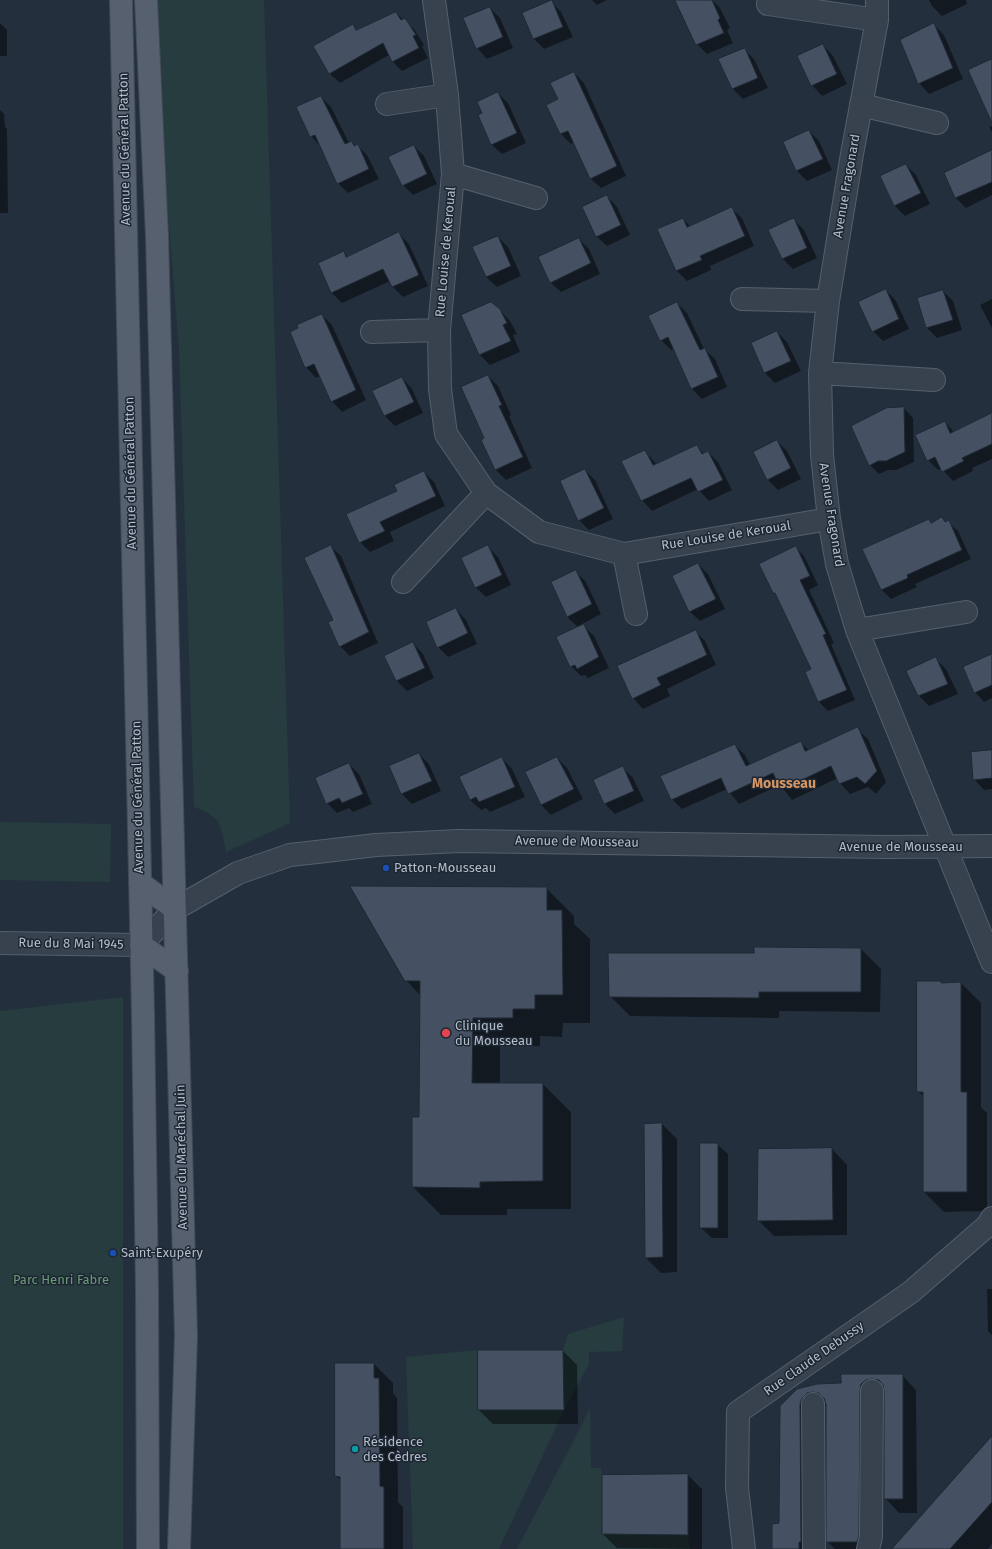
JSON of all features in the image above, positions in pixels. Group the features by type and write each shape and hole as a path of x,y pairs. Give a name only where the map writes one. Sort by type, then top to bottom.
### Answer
{"main road":[{"name":"Avenue du Général Patton","path":"121,0 141,945"},
{"name":"Avenue du Général Patton","path":"146,0 157,236 175,909"},
{"path":"140,883 175,909"},
{"name":"Avenue du Maréchal Juin","path":"175,909 186,1336 179,1549"},
{"path":"141,945 177,971"},
{"path":"141,945 147,1289 148,1549"}],"street":[{"name":"Rue Louise de Keroual","path":"434,0 448,95 454,174 439,330 440,389 446,434 486,493 539,532 624,554 829,519"},
{"path":"768,4 877,10"},
{"name":"Avenue Fragonard","path":"877,10 828,301 820,373 822,455 829,519 837,564 857,630 945,847"},
{"path":"387,104 448,95"},
{"path":"862,105 937,123"},
{"name":"Rue Louise de Keroual","path":"454,174 536,198"},
{"path":"742,299 828,301"},
{"name":"Rue Louise de Keroual","path":"372,332 439,330"},
{"path":"820,373 934,380"},
{"path":"403,582 486,493"},
{"path":"624,554 636,614"},
{"path":"857,630 966,612"},
{"name":"Avenue de Mousseau","path":"141,945 175,909 238,873 290,855 376,845 460,841 945,847 992,846"},
{"path":"945,847 992,962"},
{"name":"Rue du 8 Mai 1945","path":"0,943 141,945"},
{"name":"Rue Claude Debussy","path":"744,1549 737,1488 738,1412 911,1292 988,1225 992,1218"},
{"path":"868,1549 871,1537 872,1391"},
{"path":"813,1404 814,1549"}],"green space":[{"path":"153,0 264,0 290,823 226,852 219,823 210,814 194,807 179,348 153,28"},
{"path":"0,822 111,824 110,882 0,880"},
{"name":"Parc Henri Fabre","path":"123,997 123,1549 0,1549 0,1011"},
{"path":"624,1317 622,1351 589,1352 589,1364 564,1410 499,1549 413,1549 406,1357 478,1350 478,1410 563,1410 563,1350 568,1334"},
{"path":"590,1409 591,1468 601,1468 602,1475 602,1534 688,1535 690,1549 517,1549"}],"building":[{"path":"552,0 563,27 533,39 522,13"},
{"path":"675,0 712,0 720,18 718,20 724,33 696,45"},
{"path":"490,7 503,37 476,49 463,18"},
{"path":"396,12 401,20 405,18 416,35 413,36 419,48 392,62 383,43 329,74 313,46 353,24 356,30"},
{"path":"934,23 953,68 918,84 900,40"},
{"path":"823,44 837,74 811,86 797,56"},
{"path":"745,48 758,78 732,89 718,59"},
{"path":"992,59 992,123 968,70"},
{"path":"574,72 617,166 590,179 568,131 560,134 546,105 558,99 550,83"},
{"path":"498,92 517,133 491,145 478,115 482,113 477,102"},
{"path":"321,96 345,144 352,141 354,146 358,144 369,169 337,184 315,135 310,137 296,107"},
{"path":"809,130 823,159 796,171 783,142"},
{"path":"414,145 427,174 402,186 388,157"},
{"path":"992,150 992,182 955,198 944,173"},
{"path":"906,164 921,193 894,206 880,176"},
{"path":"607,195 621,225 596,237 582,207"},
{"path":"732,207 745,236 700,256 702,260 676,271 657,229 683,218 687,227"},
{"path":"794,218 807,248 782,259 768,230"},
{"path":"399,232 419,275 392,287 383,269 331,293 318,263 344,251 346,257"},
{"path":"498,236 511,266 486,277 472,247"},
{"path":"579,238 591,263 550,283 538,257"},
{"path":"886,289 899,319 872,332 858,302"},
{"path":"943,290 953,320 926,328 917,298"},
{"path":"491,302 500,309 507,323 503,325 511,341 479,355 461,315"},
{"path":"677,302 700,350 705,348 718,377 691,389 668,337 660,341 648,316"},
{"path":"322,314 356,390 331,402 314,364 305,368 290,332 298,328 297,325"},
{"path":"777,331 791,361 764,373 751,343"},
{"path":"488,375 502,405 499,406 523,457 495,470 481,440 484,438 461,387"},
{"path":"402,377 414,402 384,416 372,391"},
{"path":"904,407 905,452 886,461 878,461 869,466 851,426 886,408"},
{"path":"992,413 992,444 962,458 964,461 942,472 935,457 927,461 915,435 945,421 950,433"},
{"path":"777,440 791,468 767,480 753,452"},
{"path":"697,445 702,454 708,451 723,480 698,492 691,478 641,501 621,461 645,450 653,465"},
{"path":"585,469 604,508 578,521 560,481"},
{"path":"424,471 436,496 380,522 385,531 359,543 346,514 397,491 394,485"},
{"path":"942,517 945,522 949,520 962,550 907,575 908,578 881,590 862,549 929,519 931,523"},
{"path":"331,545 369,632 339,647 328,622 333,620 304,558"},
{"path":"488,545 502,575 475,588 461,558"},
{"path":"796,546 810,576 800,580 826,634 823,635 847,690 818,702 805,672 811,669 775,593 773,593 759,564"},
{"path":"698,563 716,599 689,612 672,576"},
{"path":"576,570 592,604 567,617 551,582"},
{"path":"456,608 468,633 437,648 426,622"},
{"path":"584,624 599,657 577,669 575,665 570,667 556,637"},
{"path":"696,630 707,655 657,678 661,685 632,699 617,666"},
{"path":"413,642 425,668 396,681 384,656"},
{"path":"992,654 992,685 974,693 963,667"},
{"path":"936,657 948,684 918,696 906,671"},
{"path":"858,727 877,771 865,784 857,777 839,784 831,766 781,790 773,773 728,794 721,778 671,800 660,776 735,744 746,766 801,741 805,751"},
{"path":"992,750 992,778 973,780 971,752"},
{"path":"419,753 432,781 401,794 389,766"},
{"path":"502,757 515,787 479,802 476,797 470,800 459,777"},
{"path":"557,757 574,789 541,805 525,772"},
{"path":"349,763 363,794 342,803 339,798 326,804 315,778"},
{"path":"623,766 634,791 604,804 593,780"},
{"name":"Clinique du Mousseau","path":"350,886 547,887 547,910 562,910 563,995 535,995 535,1009 513,1009 513,1018 473,1018 472,1083 543,1083 543,1181 480,1182 480,1188 412,1187 412,1117 419,1117 420,981 405,981"},
{"path":"754,947 861,948 861,992 759,992 759,998 609,997 608,953 754,953"},
{"path":"917,981 941,981 941,983 961,982 961,1092 967,1092 967,1192 923,1192 923,1092 917,1092"},
{"path":"662,1123 663,1257 645,1258 644,1124"},
{"path":"700,1143 718,1143 718,1228 700,1228"},
{"path":"832,1148 833,1220 757,1221 758,1149"},
{"path":"478,1350 563,1350 564,1410 478,1410"},
{"name":"Résidence des Cèdres","path":"335,1363 374,1363 374,1378 379,1378 380,1486 384,1487 384,1549 340,1549 340,1477 335,1476"},
{"path":"841,1374 903,1374 903,1499 884,1499 884,1391 883,1385 879,1380 866,1380 861,1384 860,1391 859,1535 857,1542 826,1542 826,1404 824,1398 819,1393 807,1393 802,1398 800,1404 801,1542 799,1542 799,1549 772,1549 772,1524 779,1523 780,1406 797,1389 817,1384 841,1383"},
{"path":"992,1436 992,1502 950,1549 892,1549"},
{"path":"688,1474 688,1535 602,1534 602,1475"}],"place":[{"name":"Patton-Mousseau","path":"386,868"},
{"name":"Clinique du Mousseau","path":"446,1033"},
{"name":"Saint-Exupéry","path":"113,1253"},
{"name":"Résidence des Cèdres","path":"355,1449"}],"district":[{"name":"Mousseau","path":"784,784"}]}
